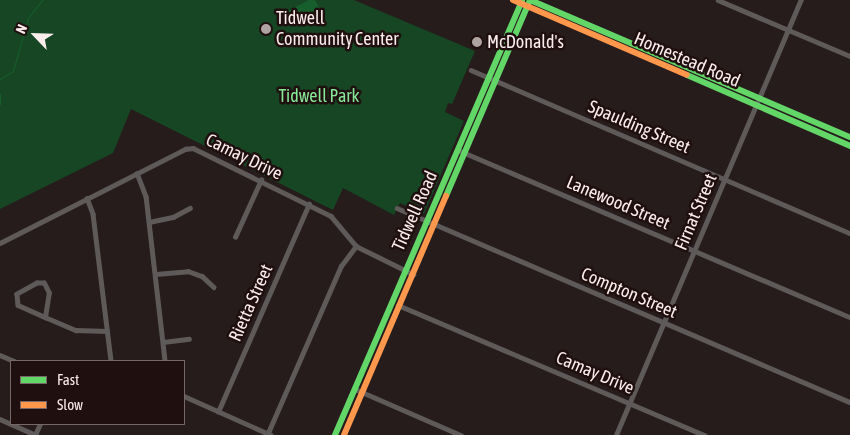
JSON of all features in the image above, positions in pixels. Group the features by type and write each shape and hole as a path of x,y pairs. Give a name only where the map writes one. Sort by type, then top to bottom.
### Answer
{"main road":[{"name":"Homestead Road","path":"513,0 647,60 850,146"},
{"name":"Homestead Road","path":"530,0 850,138"},
{"name":"Tidwell Road","path":"335,435 488,78 523,4 530,0"},
{"name":"Tidwell Road","path":"344,435 496,81 523,4"},
{"path":"585,33 589,26"},
{"path":"647,60 650,52"},
{"path":"825,136 828,128"}],"street":[{"path":"718,0 850,56"},
{"name":"Firnat Street","path":"616,435 790,30 801,0"},
{"name":"Spaulding Street","path":"472,70 850,233"},
{"name":"Camay Drive","path":"0,243 86,198 193,148 331,216 356,246 412,274"},
{"name":"Lanewood Street","path":"458,150 850,317"},
{"path":"137,173 146,196 165,360"},
{"path":"235,237 261,180"},
{"path":"86,198 93,214 111,360"},
{"name":"Rietta Street","path":"218,412 309,204"},
{"path":"149,222 167,219 190,208"},
{"name":"Compton Street","path":"397,208 850,402"},
{"path":"185,396 269,434 341,266 356,246"},
{"path":"156,274 188,271 202,276 214,287"},
{"path":"45,317 49,293 44,283 37,283 17,294 16,303 45,317 82,332 107,331"},
{"name":"Camay Drive","path":"392,302 705,435"},
{"path":"163,342 189,339"},
{"path":"355,389 461,435"},
{"path":"13,425 35,435"}],"green space":[{"name":"Tidwell Park","path":"0,0 354,0 475,51 452,104 448,103 445,112 464,121 424,214 400,203 394,215 343,188 333,210 131,109 113,153 0,209"}],"shaded area":[{"path":"309,0 315,0 319,8 290,23 284,13"}],"waterway":[{"path":"0,79 13,71 28,18 42,0"},
{"path":"0,94 0,104"}],"traffic: fast":[{"path":"335,435 522,0"},
{"path":"530,0 850,137"},
{"path":"446,196 530,0"},
{"path":"687,75 850,146"}],"traffic: slow":[{"path":"513,0 687,75"},
{"path":"344,435 446,196"}],"place":[{"name":"Tidwell Community Center","path":"266,29"},
{"name":"McDonald's","path":"477,42"}]}
